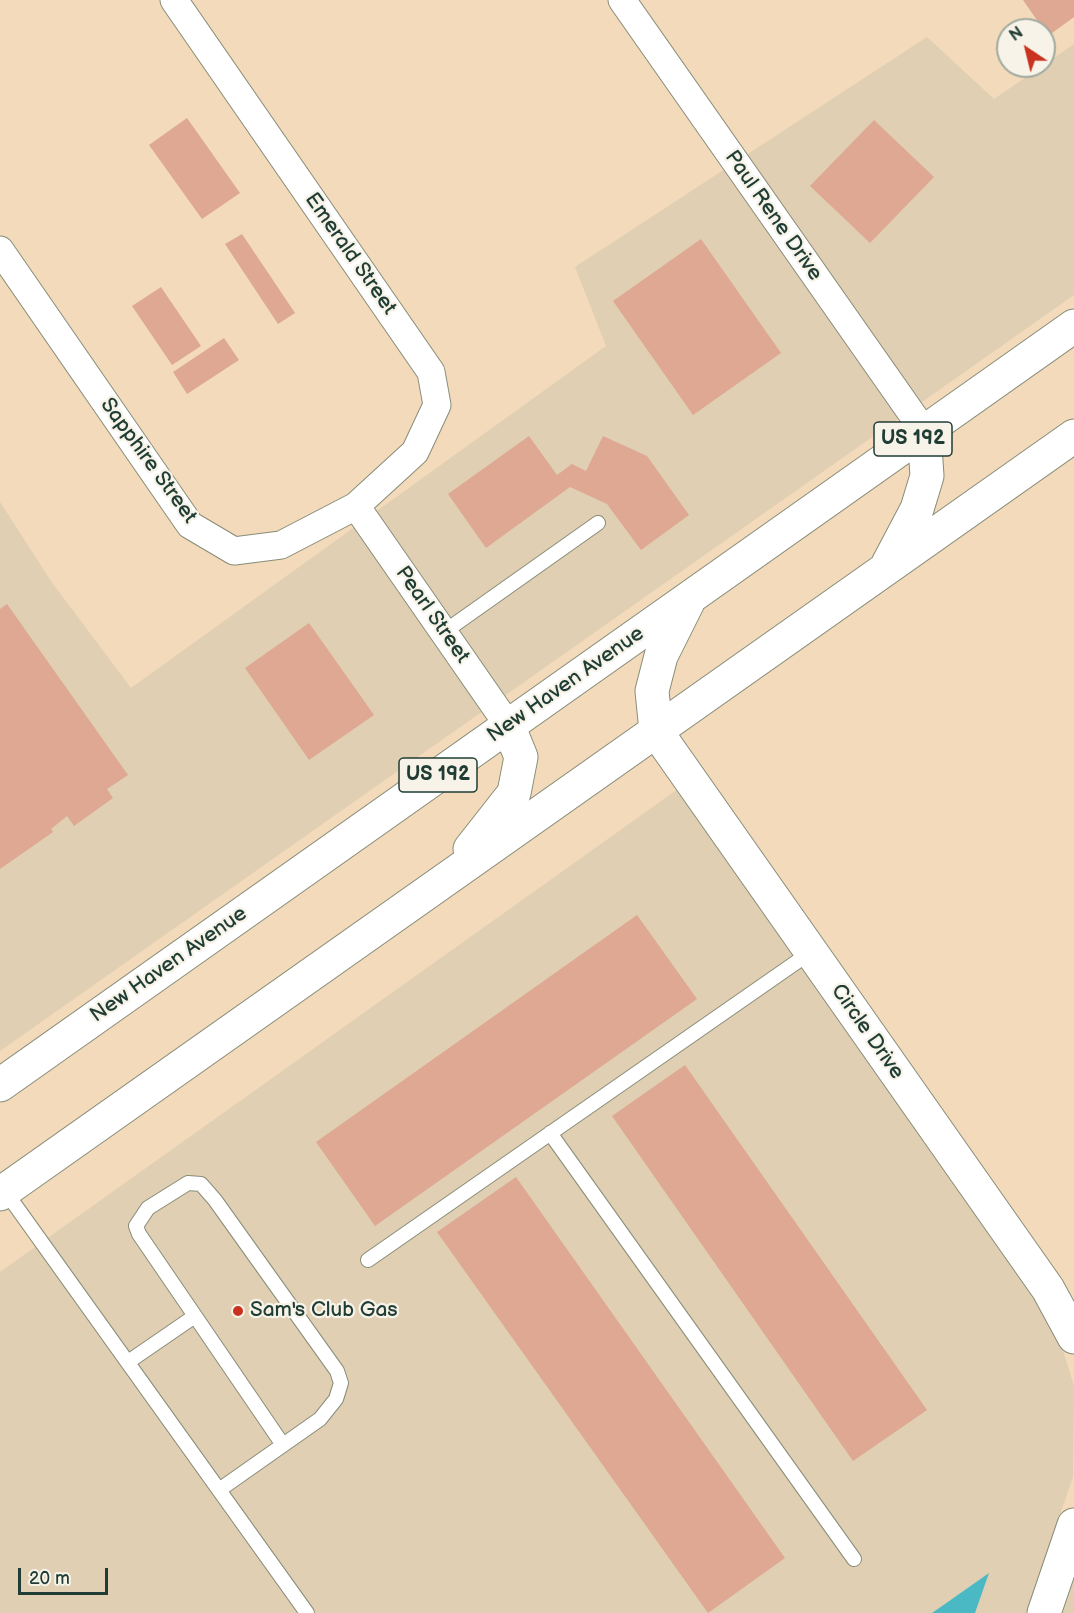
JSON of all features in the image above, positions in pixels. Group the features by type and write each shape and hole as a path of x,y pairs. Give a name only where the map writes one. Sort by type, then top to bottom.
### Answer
{"main road":[{"name":"New Haven Avenue","path":"0,1085 1074,326"},
{"path":"886,568 917,509 927,476 924,431"},
{"path":"2,1188 1074,436"},
{"path":"656,730 652,691 661,656 690,597"},
{"path":"449,876 514,793 520,757 508,725"},
{"name":"Circle Drive","path":"656,730 1048,1290 1074,1337"},
{"path":"1044,1613 1074,1525"}],"street":[{"name":"Emerald Street","path":"174,0 431,372 437,405 415,452 356,506"},
{"name":"Paul Rene Drive","path":"622,0 924,431"},
{"name":"Sapphire Street","path":"0,250 190,525 234,551 281,545 356,506"},
{"name":"Pearl Street","path":"356,506 508,725"}],"lane":[{"path":"444,632 598,523"},
{"path":"368,1260 811,952"},
{"path":"550,1133 854,1559"},
{"path":"219,1490 320,1419 330,1409 339,1392 340,1377 215,1200 201,1184 188,1183 148,1208 136,1226 139,1234 283,1445"},
{"path":"2,1188 307,1613"},
{"path":"128,1362 195,1316"}],"shaded area":[{"path":"927,37 994,99 1025,78 1056,78 1056,56 1074,44 1074,295 0,1051 0,502 53,584 131,688 606,346 575,267"},
{"path":"678,789 1034,1298 1062,1347 1074,1386 1073,1477 1026,1613 975,1613 988,1574 932,1613 0,1613 0,1272"},
{"path":"1074,1576 1074,1613 1061,1613"}],"water":[{"path":"989,1573 975,1613 932,1613"}],"building":[{"path":"1023,0 1074,0 1074,17 1056,30 1056,18 1036,18"},
{"path":"187,118 240,193 202,219 149,145"},
{"path":"874,120 934,177 870,243 810,186"},
{"path":"242,234 295,313 278,324 225,244"},
{"path":"701,239 781,353 693,415 613,301"},
{"path":"161,287 201,346 172,365 132,306"},
{"path":"224,338 239,360 187,394 173,372"},
{"path":"529,436 557,475 572,464 586,471 603,436 647,456 689,515 641,550 607,504 570,487 486,548 448,494"},
{"path":"7,604 128,775 107,789 113,798 74,826 67,816 51,829 53,832 0,869 0,609"},
{"path":"309,623 374,715 309,760 245,668"},
{"path":"637,915 697,999 375,1226 316,1142"},
{"path":"685,1065 927,1410 853,1461 612,1116"},
{"path":"516,1177 785,1558 708,1613 437,1232"}],"place":[{"name":"Sam's Club Gas","path":"238,1311"}]}
